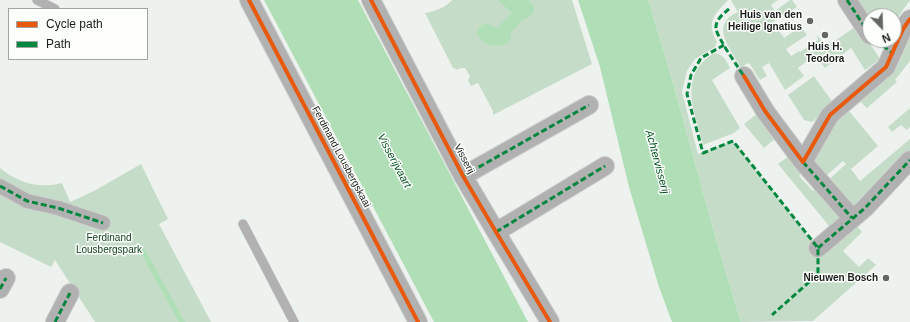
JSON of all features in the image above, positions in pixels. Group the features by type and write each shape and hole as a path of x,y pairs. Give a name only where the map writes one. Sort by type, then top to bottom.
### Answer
{"street":[{"name":"Ferdinand Lousbergskaai","path":"249,0 418,322"},
{"name":"Visserij","path":"371,0 463,176 550,322"},
{"path":"847,0 862,23"},
{"path":"803,162 830,115 886,67 903,29 910,19"},
{"path":"886,48 892,53"},
{"path":"744,76 765,112 803,162 852,218"},
{"name":"Visserij","path":"463,176 589,105"},
{"path":"818,248 865,208 910,160"},
{"path":"496,232 605,166"},
{"path":"0,186 27,201 58,208 103,223"},
{"path":"55,322 70,292"}],"lane":[{"path":"37,0 53,8"},
{"path":"243,224 294,322"}],"green space":[{"path":"452,0 572,0 592,64 493,115 493,111 478,83 471,86 468,80 470,76 465,68 456,70 453,68 425,13 440,9"},
{"path":"648,0 728,0 713,19 712,29 717,42 715,47 695,59 687,71 682,92 698,154 733,141 818,248 833,241 837,244 857,226 862,232 843,251 859,267 868,258 876,265 813,321 741,322"},
{"path":"731,0 778,0 771,5 775,11 792,0 797,7 773,22 784,38 801,26 807,35 786,49 791,56 818,40 818,36 826,47 858,25 862,31 862,48 873,48 880,59 864,71 865,70 851,48 825,68 815,55 798,68 804,76 785,90 769,63 762,67 767,76 760,80 749,63 741,67 724,37 723,30 729,17 738,12"},
{"path":"858,0 910,0 902,12 902,8 863,8"},
{"path":"910,35 910,61 895,80 897,82 867,108 856,97 891,68"},
{"path":"714,53 723,56 730,68 712,80 740,128 734,133 703,145 693,107 692,83 696,72 703,62"},
{"path":"814,76 834,104 812,122 804,120 788,95"},
{"path":"845,106 878,146 851,169 860,181 910,139 910,151 875,188 853,205 849,203 827,181 846,164 843,161 825,177 811,162"},
{"path":"910,108 910,127 907,130 901,125 892,132 888,127"},
{"path":"758,113 776,138 764,148 744,124"},
{"path":"789,156 803,172 799,176 813,191 816,188 845,221 834,232 778,164"},
{"name":"Ferdinand Lousbergspark","path":"141,164 168,219 159,224 211,322 95,322 55,260 51,267 0,242 0,168 14,178 37,185 53,185 62,183 70,202 94,191"}],"water":[{"name":"Visserijvaart","path":"264,0 358,0 528,322 434,322"},
{"path":"498,0 528,0 533,5 534,10 531,16 520,21 517,27 512,30 509,42 503,45 494,46 482,40 477,33 480,26 486,23 497,28 512,13"},
{"name":"Achtervisserij","path":"578,0 648,0 741,322 672,322 659,287 629,187 600,67"}],"waterway":[{"path":"141,248 182,322"}],"marked path":[{"path":"847,0 862,23"},
{"path":"729,9 718,20 716,29 724,46 745,78"},
{"path":"724,45 701,58 691,75 687,94 703,153 733,141 818,248 818,274 772,315"},
{"path":"886,48 892,53"},
{"path":"463,176 589,105"},
{"path":"818,248 865,208 910,160"},
{"path":"803,162 852,218"},
{"path":"496,232 605,166"},
{"path":"0,186 27,201 58,208 103,223"},
{"path":"0,289 6,278"},
{"path":"55,322 70,293"}],"cycle path":[{"path":"249,0 418,322"},
{"path":"371,0 463,176 550,322"},
{"path":"744,76 765,111 803,162 830,115 886,67 903,29 910,19"}],"place":[{"name":"Huis van den Heilige Ignatius","path":"810,21"},
{"name":"Huis H. Teodora","path":"825,35"},
{"name":"Nieuwen Bosch","path":"886,278"}]}
